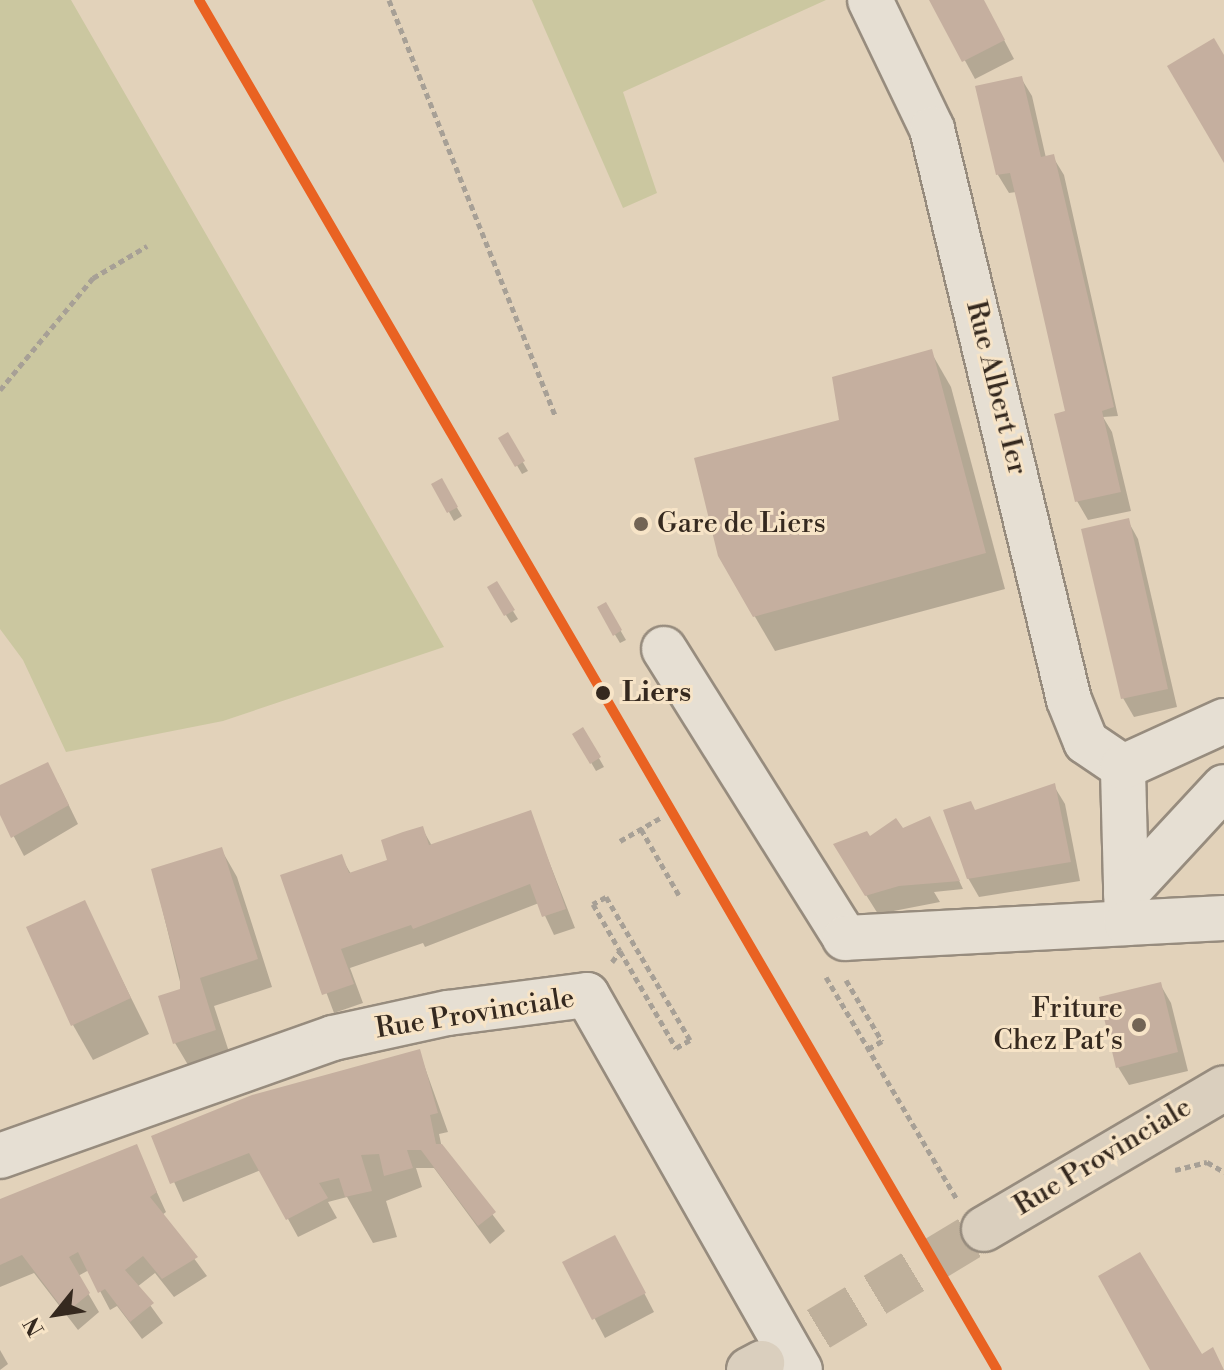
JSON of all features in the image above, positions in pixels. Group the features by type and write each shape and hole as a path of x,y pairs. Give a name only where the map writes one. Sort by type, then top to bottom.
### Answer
{"main road":[{"name":"Rue Provinciale","path":"974,1221 1224,1088"}],"street":[{"name":"Rue Albert Ier","path":"870,0 932,129 1069,700 1086,742 1123,767"},
{"path":"664,649 833,954 1126,908 1224,918"},
{"path":"1126,908 1123,767 1224,721"},
{"path":"1126,908 1224,787"},
{"name":"Rue Provinciale","path":"0,1156 333,1038 448,1013 587,995 770,1368"}],"path":[{"path":"389,0 555,416"},
{"path":"0,390 93,278 147,246"},
{"path":"620,841 660,818"},
{"path":"641,829 679,895"},
{"path":"606,897 690,1040 676,1048 620,951 593,904 606,897"},
{"path":"587,995 620,951"},
{"path":"868,1049 882,1041 830,953 833,954 868,1049 974,1221"},
{"path":"1165,1173 1207,1162 1224,1172"}],"shaded area":[{"path":"0,0 71,0 444,647 223,721 66,752 23,660 0,629"},
{"path":"532,0 826,0 623,92 657,193 623,208"}],"building":[{"path":"929,0 984,0 1005,40 962,62"},
{"path":"1214,38 1224,55 1224,163 1167,66"},
{"path":"1022,76 1041,157 1054,154 1114,407 1102,411 1121,492 1075,502 1054,414 1065,411 1019,210 1010,173 996,175 975,86"},
{"path":"932,349 986,553 753,617 718,556 694,458 839,420 832,377"},
{"path":"508,432 525,461 515,467 498,438"},
{"path":"442,478 458,507 447,513 431,484"},
{"path":"1129,518 1168,689 1121,699 1081,529"},
{"path":"497,581 515,610 504,616 487,587"},
{"path":"606,602 622,630 613,636 597,607"},
{"path":"583,727 601,757 590,764 572,734"},
{"path":"48,762 69,805 11,838 0,815 0,785"},
{"path":"1055,783 1071,862 967,879 943,810 971,801 975,810"},
{"path":"531,810 566,909 542,917 530,884 413,929 411,925 341,949 354,984 322,995 280,875 342,854 349,873 387,860 381,840 403,832 423,826 429,845"},
{"path":"930,816 960,881 899,886 865,896 833,844 867,831 870,836 896,818 903,828"},
{"path":"222,847 258,959 200,978 216,1030 173,1044 158,996 180,989 180,976 151,869"},
{"path":"85,900 131,998 71,1026 26,927"},
{"name":"Friture Chez Pat's","path":"1161,982 1178,1052 1116,1068 1099,997"},
{"path":"420,1049 438,1113 430,1115 436,1144 442,1144 496,1212 478,1226 421,1150 407,1150 413,1168 384,1176 379,1154 361,1155 372,1191 345,1197 339,1178 319,1183 328,1198 286,1220 249,1153 170,1184 151,1136 252,1095"},
{"path":"137,1144 157,1192 150,1197 198,1257 162,1279 143,1256 125,1270 154,1303 130,1322 105,1289 98,1293 78,1252 69,1257 90,1293 66,1313 22,1255 0,1265 0,1199"},
{"path":"615,1235 646,1293 592,1320 562,1262"},
{"path":"1140,1252 1202,1354 1213,1347 1224,1370 1150,1370 1098,1276"}],"tunnel":[{"path":"762,1363 984,1229"}],"transit line":[{"path":"199,0 997,1370"}],"place":[{"name":"Gare de Liers","path":"641,524"},
{"name":"Liers","path":"603,693"},
{"name":"Friture Chez Pat's","path":"1139,1025"}]}
